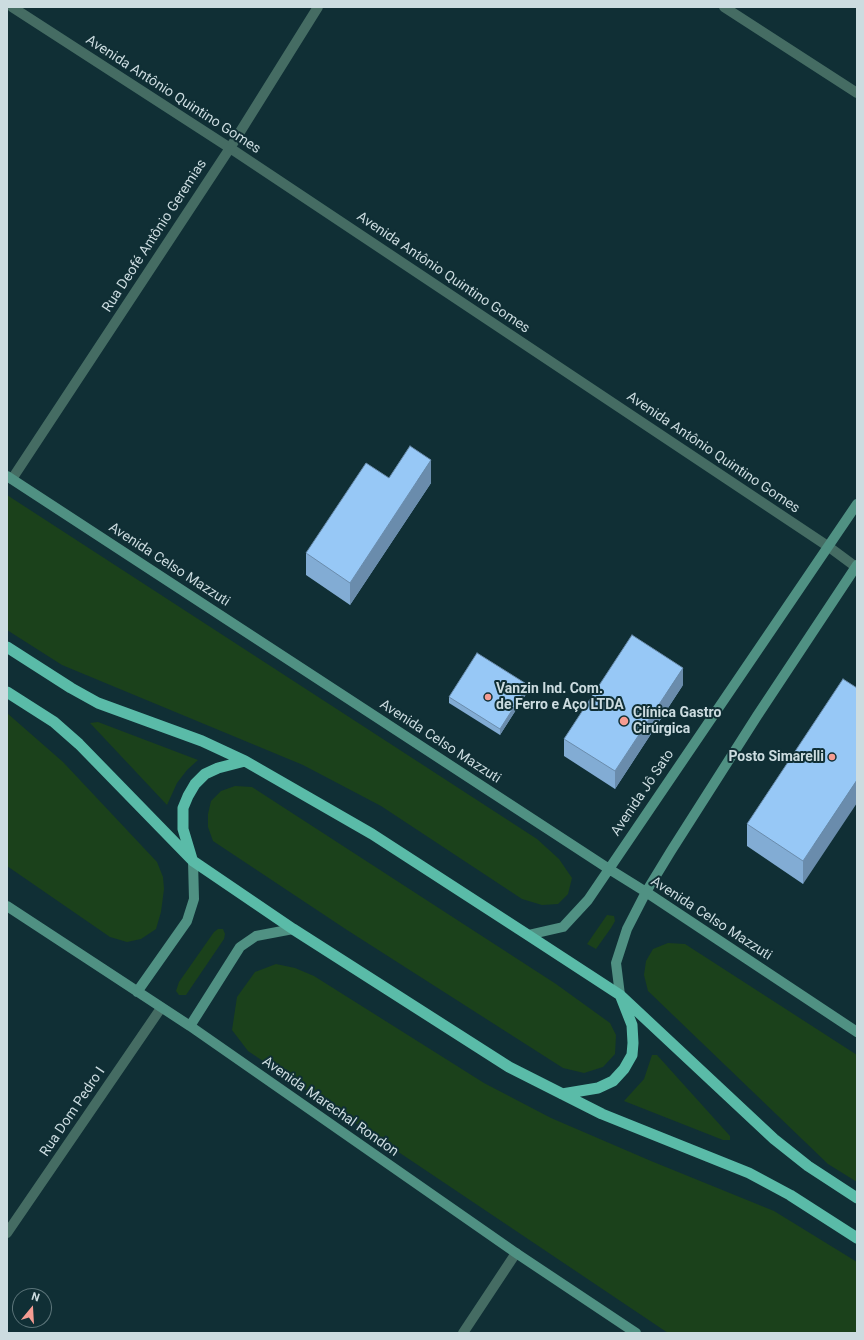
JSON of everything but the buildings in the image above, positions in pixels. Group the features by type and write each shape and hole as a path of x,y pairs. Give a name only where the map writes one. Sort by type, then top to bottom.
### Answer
{"highway":[{"path":"7,647 71,688 98,703 202,740 245,761 372,834 528,935 620,996 774,1138 808,1166 857,1198"},
{"path":"7,692 54,722 79,744 193,861 293,929 509,1067 602,1114 749,1173 790,1195 857,1238"},
{"path":"193,861 183,829 183,808 188,796 195,784 205,774 218,768 245,761"},
{"path":"562,1094 598,1088 612,1081 624,1070 632,1054 633,1043 632,1025 620,996"}],"main road":[{"name":"Avenida Celso Mazzuti","path":"9,477 608,869 646,892 857,1032"},
{"name":"Avenida Jô Sato","path":"528,935 563,927 588,900 857,504"},
{"path":"620,996 616,963 627,929 646,892 749,729 856,566"},
{"path":"137,992 187,922 194,899 193,861"},
{"name":"Avenida Marechal Rondon","path":"7,906 190,1026 516,1253 636,1333"},
{"path":"190,1026 240,947 256,936 293,929"}],"street":[{"name":"Avenida Antônio Quintino Gomes","path":"12,7 230,148 856,566"},
{"name":"Rua Deofé Antônio Geremias","path":"9,477 230,148 318,7"},
{"path":"724,7 857,93"},
{"name":"Rua Dom Pedro I","path":"7,1233 161,1008"},
{"path":"463,1333 516,1253"}],"green space":[{"path":"7,495 537,839 559,859 572,878 568,894 558,904 542,905 522,899 381,806 303,765 62,665 7,630"},
{"path":"7,713 63,762 157,862 163,877 164,889 161,912 156,929 141,939 127,942 110,937 7,866"},
{"path":"98,722 198,760 187,770 177,783 167,805 90,723"},
{"path":"235,786 252,787 556,984 610,1023 616,1035 615,1054 603,1067 584,1073 563,1068 347,930 213,841 208,827 208,814 211,801 221,791"},
{"path":"607,915 614,916 615,921 596,949 587,944"},
{"path":"218,929 223,929 225,934 224,939 186,995 179,995 176,991 179,982 214,932"},
{"path":"668,943 685,944 857,1055 857,1182 828,1164 648,991 644,975 646,961 653,949"},
{"path":"276,964 295,968 314,976 484,1083 551,1118 774,1211 857,1262 857,1333 668,1333 248,1051 232,1030 237,997 255,972"},
{"path":"652,1055 657,1055 730,1136 730,1140 723,1140 624,1101 644,1079"}],"place":[{"name":"Vanzin Ind. Com. de Ferro e Aço LTDA","path":"488,697"},
{"name":"Clínica Gastro Cirúrgica","path":"624,721"},
{"name":"Posto Simarelli","path":"832,757"}]}
